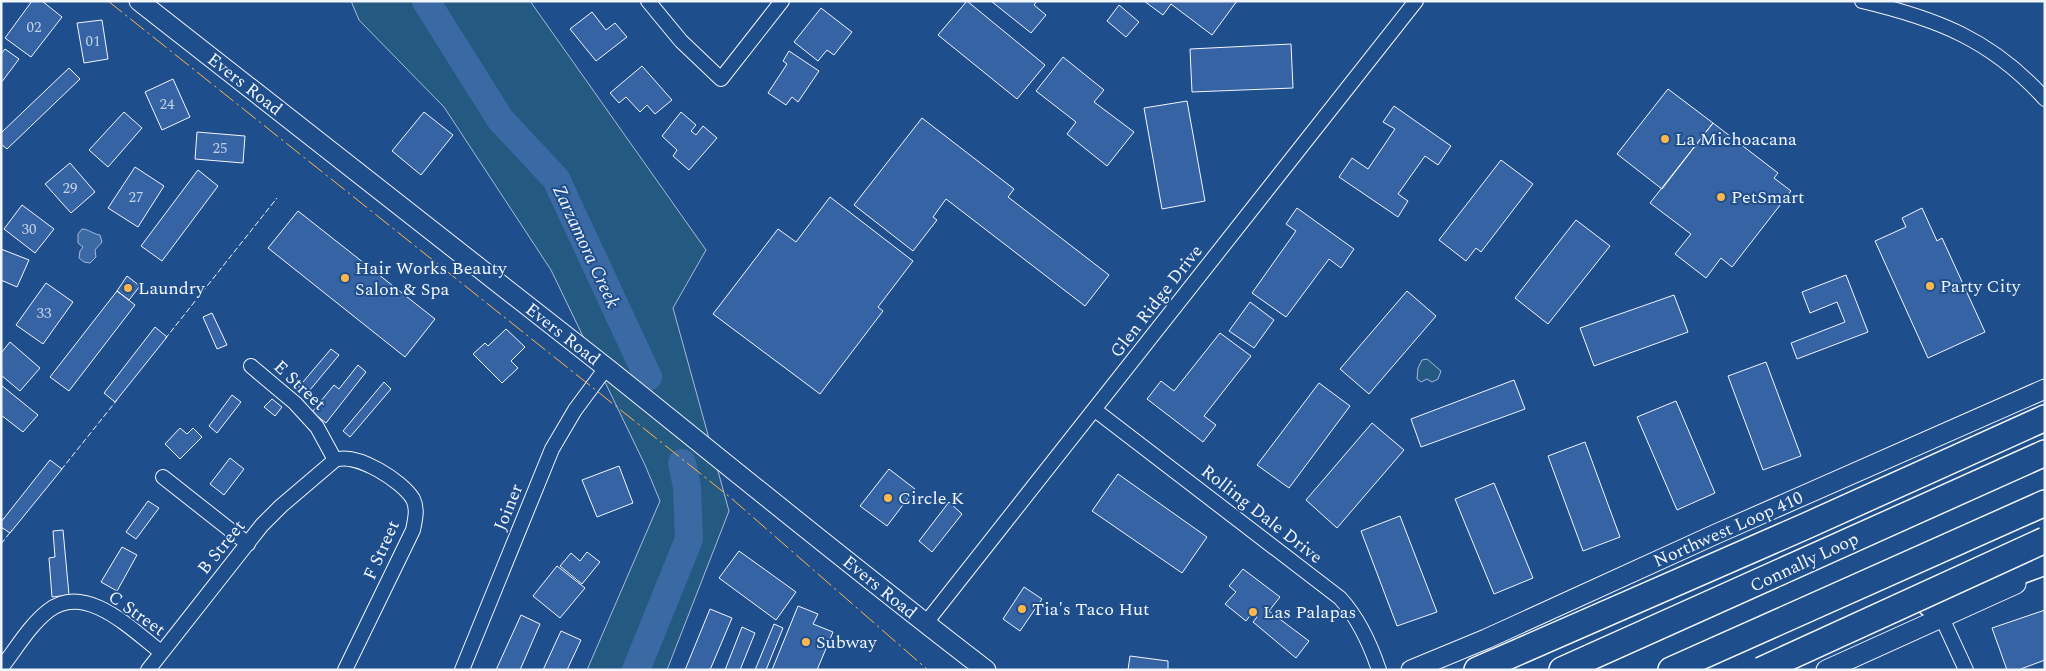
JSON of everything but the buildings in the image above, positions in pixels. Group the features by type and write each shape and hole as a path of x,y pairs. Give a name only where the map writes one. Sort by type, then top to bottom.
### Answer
{"highway":[{"path":"1477,670 1806,526 2045,418"},
{"path":"1891,522 1983,460 2045,428"},
{"name":"Connally Loop","path":"1562,670 2045,453"},
{"path":"1671,670 2045,503"},
{"path":"1761,670 2045,540"},
{"path":"1746,670 2045,562"}],"main road":[{"name":"Evers Road","path":"139,1 986,670"},
{"name":"Northwest Loop 410","path":"1411,670 1486,639 1725,530 2045,389"},
{"path":"1826,670 2045,571"}],"street":[{"path":"648,1 680,41 721,78 782,1"},
{"name":"Glen Ridge Drive","path":"926,624 1416,1"},
{"path":"1862,1 1906,12 1958,32 1984,46 2008,63 2045,99"},
{"name":"E Street","path":"251,366 295,403 317,427 335,460"},
{"name":"Joiner","path":"462,670 552,449 575,410 606,368"},
{"name":"Rolling Dale Drive","path":"1095,410 1340,598 1362,628 1379,670"},
{"name":"F Street","path":"335,460 340,458 369,464 403,488 413,500 416,513 413,530 345,670"},
{"name":"B Street","path":"148,670 248,544 281,506 335,460"},
{"path":"163,477 248,544"},
{"name":"C Street","path":"1,668 48,611 62,604 74,602 100,607 161,652"},
{"path":"1942,618 1966,670"}],"shaded area":[{"path":"351,1 530,1 706,250 673,308 729,511 667,670 587,670 660,501 645,465 551,270 444,107 359,20"},
{"path":"82,229 100,235 102,242 95,250 96,257 90,263 84,262 79,258 83,247 78,243 78,234"},
{"path":"1427,359 1441,371 1438,379 1432,382 1427,379 1421,382 1417,379 1418,368 1422,360"}],"waterway":[{"name":"Zarzamora Creek","path":"426,1 500,119 556,179 648,377"},
{"name":"Zarzamora Creek","path":"636,670 689,539 687,487 682,463"}],"fence":[{"path":"165,339 277,198"},
{"path":"61,470 117,400"},
{"path":"1,544 12,530"}],"power":[{"path":"108,1 731,498 928,670"}],"place":[{"name":"La Michoacana","path":"1665,139"},
{"name":"PetSmart","path":"1721,197"},
{"name":"Hair Works Beauty Salon & Spa","path":"345,278"},
{"name":"Party City","path":"1930,286"},
{"name":"Laundry","path":"128,288"},
{"name":"Circle K","path":"888,498"},
{"name":"Tia's Taco Hut","path":"1022,609"},
{"name":"Las Palapas","path":"1253,612"},
{"name":"Subway","path":"806,642"}]}
